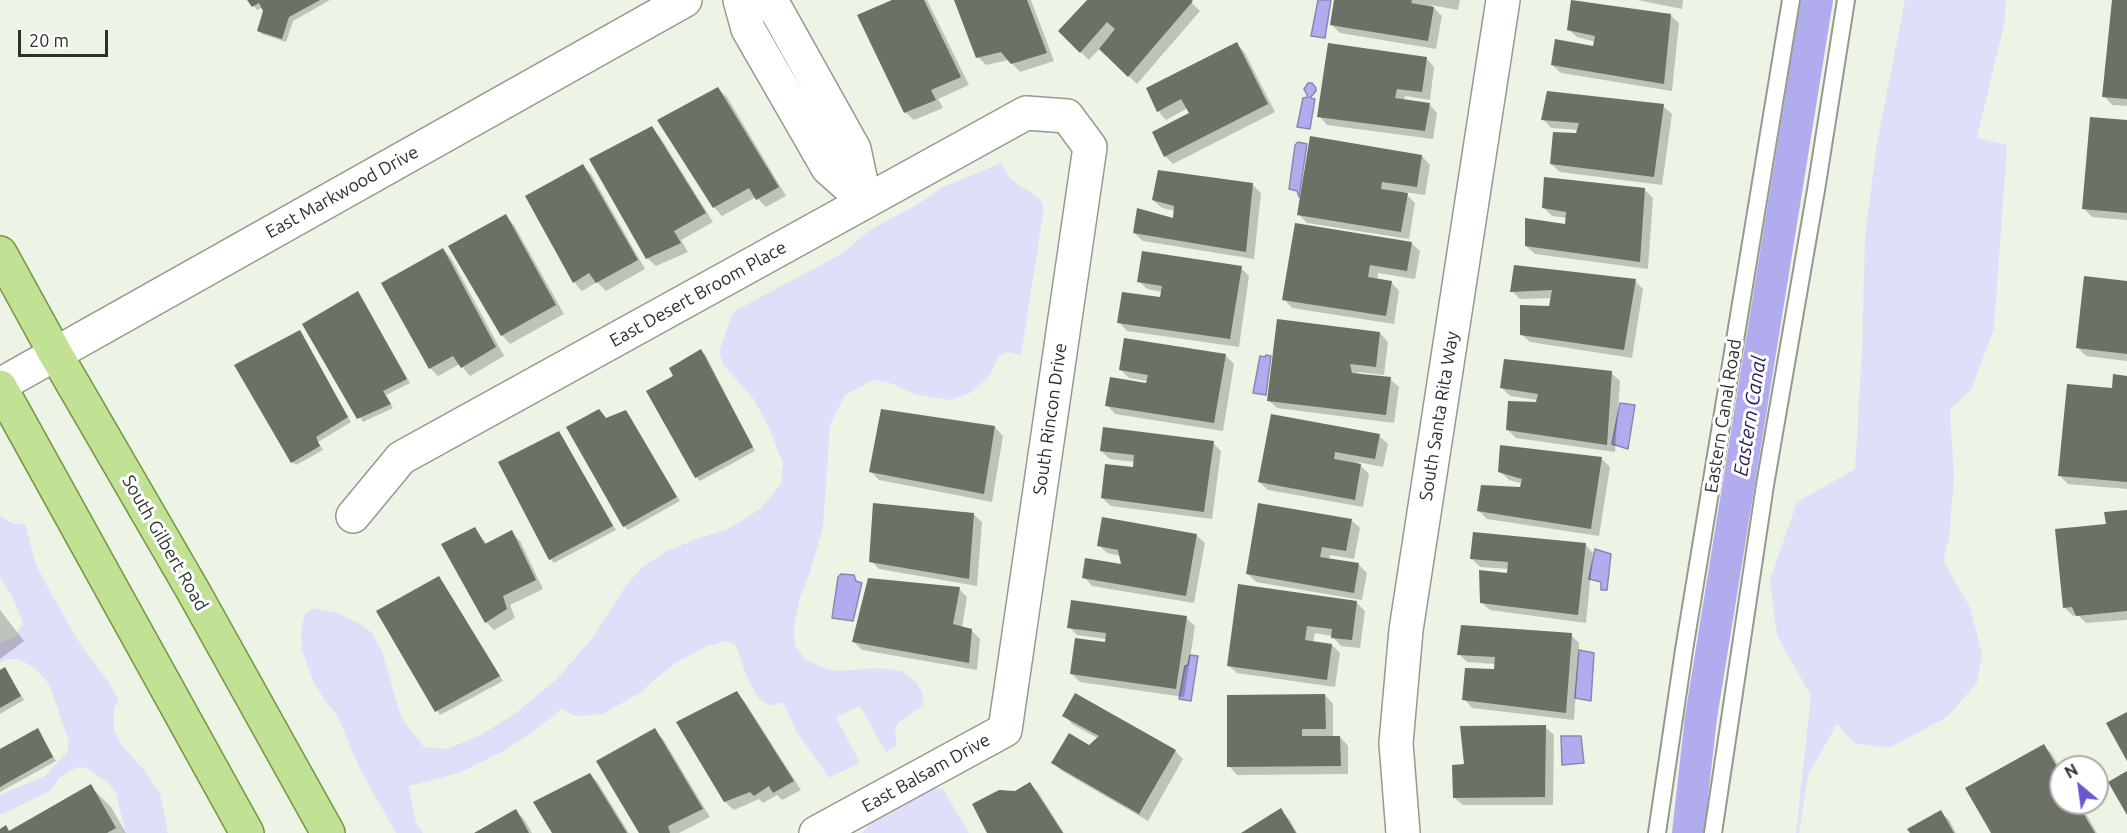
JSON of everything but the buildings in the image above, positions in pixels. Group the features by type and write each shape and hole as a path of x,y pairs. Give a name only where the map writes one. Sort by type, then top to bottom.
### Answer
{"main road":[{"name":"South Gilbert Road","path":"0,253 328,833"},
{"path":"0,386 247,833"}],"street":[{"name":"East Markwood Drive","path":"0,386 685,0"},
{"path":"740,0 748,29 828,168 865,201"},
{"path":"764,0 777,11 854,149 865,201"},
{"name":"South Santa Rita Way","path":"1403,833 1396,743 1406,630 1503,0"},
{"name":"East Desert Broom Place","path":"353,516 401,458 1026,113 1067,116"},
{"name":"South Rincon Drive","path":"1005,730 1090,147 1067,116"},
{"name":"East Balsam Drive","path":"816,833 1005,730"}],"lane":[{"name":"Eastern Canal Road","path":"1657,833 1686,638 1791,0"},
{"path":"1713,833 1765,485 1846,0"}],"shaded area":[{"path":"1318,0 1331,0 1325,38 1311,36"},
{"path":"1905,0 2006,0 2005,20 1977,138 2007,145 1994,329 1971,390 1950,410 1954,479 1949,539 1943,561 1969,605 1982,654 1977,683 1947,717 1889,748 1854,743 1837,724 1808,775 1799,833 1796,833 1811,696 1777,636 1770,580 1797,502 1855,469 1862,353 1865,236 1877,143"},
{"path":"1308,83 1312,83 1316,88 1310,98 1315,99 1310,129 1297,127 1303,98 1308,97 1304,89"},
{"path":"1298,142 1307,144 1299,197 1297,191 1289,189 1295,145"},
{"path":"1001,163 1011,179 1041,200 1044,208 1021,355 1008,352 999,356 990,375 970,393 950,400 915,394 890,383 873,380 845,395 830,425 823,528 800,598 794,625 795,645 804,658 817,665 833,671 880,668 902,671 916,682 922,692 924,705 899,722 895,728 897,746 886,752 860,706 836,717 860,763 829,778 796,731 783,702 770,706 758,698 744,670 736,645 727,641 707,646 674,664 638,694 603,714 575,716 561,709 537,729 502,752 459,773 409,786 416,823 423,833 396,833 360,769 337,715 313,681 302,650 301,629 305,614 312,608 336,613 357,622 371,632 382,651 401,717 424,747 447,749 481,735 516,713 557,679 594,636 625,587 641,568 665,552 728,529 760,509 781,484 783,464 770,430 753,398 724,366 719,352 733,312 843,253 870,230 918,204 943,187"},
{"path":"1266,355 1271,356 1266,395 1253,393 1260,356 1265,357"},
{"path":"1620,403 1635,405 1628,449 1612,444"},
{"path":"0,516 13,524 25,524 36,565 79,642 119,700 114,708 114,730 121,744 144,770 160,793 168,833 126,833 116,793 107,782 87,768 78,767 59,778 48,792 0,815 0,795 45,776 67,752 69,741 49,684 36,669 19,659 8,659 0,663 0,643 16,636 23,622 11,594 0,578"},
{"path":"1595,549 1611,554 1607,590 1601,590 1601,582 1589,579"},
{"path":"841,574 854,575 856,581 862,583 853,621 832,618 838,577"},
{"path":"1579,650 1594,653 1591,701 1575,698"},
{"path":"1190,655 1198,656 1191,701 1179,699 1185,666 1188,665"},
{"path":"1561,736 1581,736 1584,763 1562,765"},
{"path":"903,786 943,789 969,833 862,833"}],"waterway":[{"name":"Eastern Canal","path":"1688,833 1701,717 1817,0"}]}
